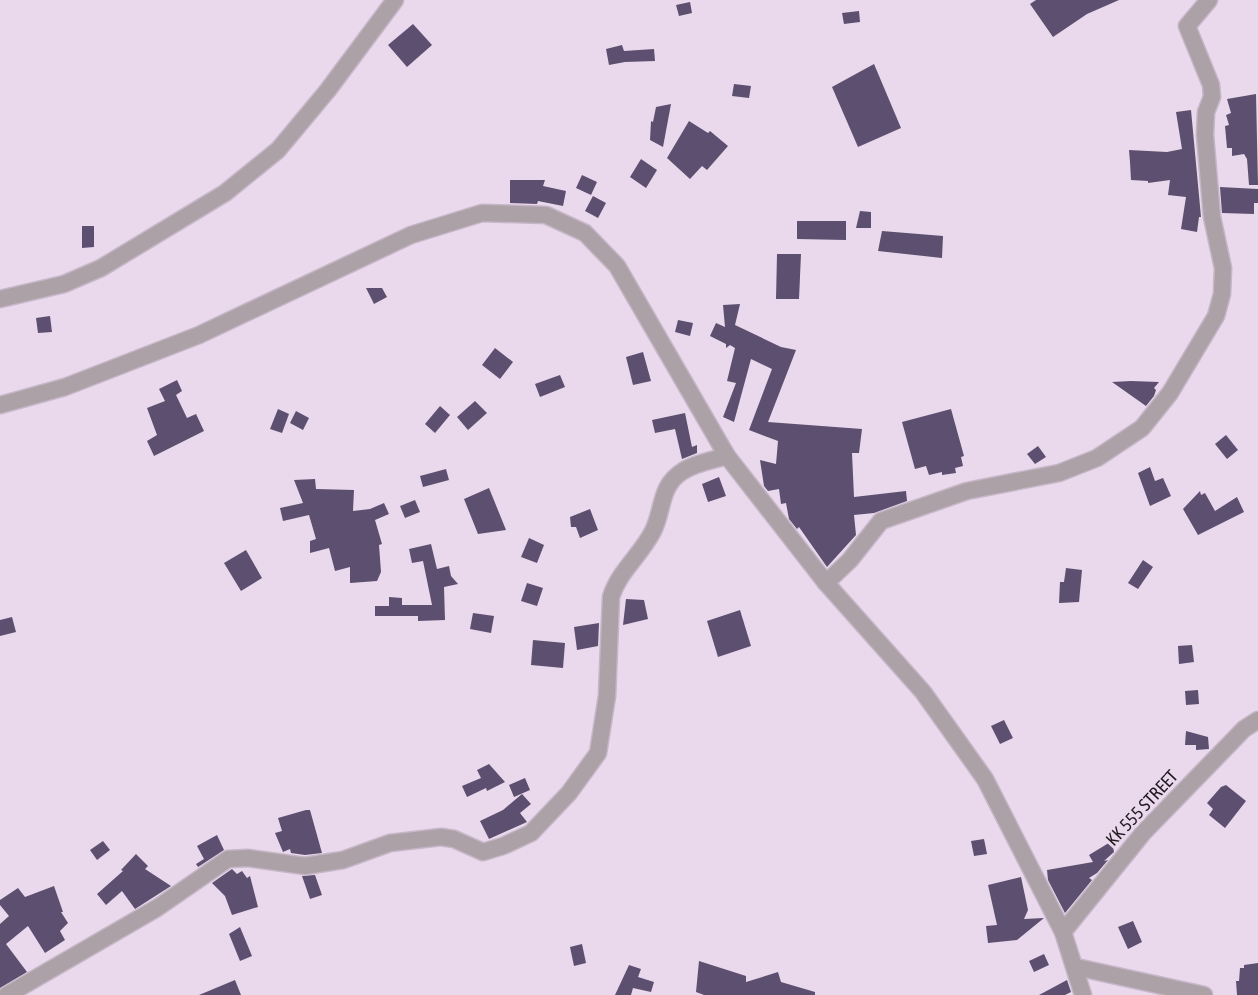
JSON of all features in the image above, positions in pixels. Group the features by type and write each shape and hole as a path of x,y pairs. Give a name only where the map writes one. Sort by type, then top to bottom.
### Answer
{"street":[{"path":"0,299 64,284 101,268 225,194 278,150 328,90 395,0"},
{"path":"826,583 850,560 881,521 967,491 1059,473 1097,458 1143,428 1170,393 1216,316 1222,294 1223,268 1212,217 1205,135 1206,112 1212,97 1211,85 1187,26 1209,0"},
{"path":"0,405 65,387 199,335 411,235 482,213 546,215 585,232 617,266 727,456 826,583 923,692 985,779 1063,932 1076,967 1083,995"},
{"path":"7,995 157,908 228,859 248,858 305,866 343,860 390,843 441,837 454,839 483,852 531,833 569,793 598,753 607,696 611,597 616,582 652,533 659,515 662,494 671,482 683,471 727,456"},
{"name":"KK 555 STREET","path":"1063,932 1143,833 1244,729 1258,720"},
{"path":"1076,967 1204,995"}],"building":[{"path":"1036,0 1119,0 1087,14 1053,37 1030,4"},
{"path":"690,2 692,13 679,16 676,5"},
{"path":"859,11 860,22 844,24 842,13"},
{"path":"413,24 432,45 407,67 388,45"},
{"path":"622,45 624,51 654,49 655,61 609,65 606,49"},
{"path":"874,64 901,128 858,147 832,87"},
{"path":"734,84 751,86 749,98 732,96"},
{"path":"1256,94 1258,185 1249,185 1247,159 1244,154 1232,156 1232,148 1227,148 1225,126 1229,125 1226,115 1231,113 1227,99"},
{"path":"671,104 663,147 650,140 651,121 653,122 656,107"},
{"path":"1191,110 1201,217 1199,217 1197,232 1181,229 1186,197 1168,195 1170,180 1148,183 1148,181 1131,180 1129,150 1167,152 1182,149 1176,112"},
{"path":"689,121 708,133 710,131 728,146 707,170 702,166 690,179 667,158"},
{"path":"641,159 657,170 646,188 630,177"},
{"path":"582,175 597,182 591,195 576,188"},
{"path":"510,180 545,180 543,186 566,191 563,206 538,201 537,204 510,203"},
{"path":"1220,187 1258,189 1258,203 1254,203 1254,214 1222,213"},
{"path":"593,196 606,203 598,218 585,211"},
{"path":"860,211 871,212 871,228 856,228"},
{"path":"797,221 846,221 846,240 797,239"},
{"path":"82,226 94,226 94,247 82,248"},
{"path":"882,231 943,236 942,258 878,251"},
{"path":"777,254 801,254 799,299 776,299"},
{"path":"366,288 382,288 387,297 374,304"},
{"path":"740,304 735,325 781,347 796,350 768,422 862,429 859,453 852,453 854,497 906,491 907,501 874,513 854,515 856,535 827,567 799,527 797,529 789,519 786,503 781,504 779,489 768,491 764,486 760,460 776,464 778,441 749,430 772,369 751,359 734,422 723,417 736,383 727,381 735,348 730,345 726,348 726,344 710,336 716,323 725,327 723,305"},
{"path":"50,316 52,332 38,333 36,318"},
{"path":"678,320 693,323 690,336 675,332"},
{"path":"495,348 513,362 500,379 482,365"},
{"path":"643,352 651,381 633,385 626,357"},
{"path":"560,375 565,387 540,397 535,384"},
{"path":"177,380 182,391 176,395 187,418 196,414 204,431 154,456 147,441 157,435 147,408 165,401 159,389"},
{"path":"1112,382 1159,382 1154,388 1156,390 1154,396 1146,406"},
{"path":"475,401 487,413 468,430 457,417"},
{"path":"440,406 450,415 435,433 425,424"},
{"path":"278,409 289,414 282,433 270,429"},
{"path":"951,409 964,456 961,457 963,466 955,468 956,473 942,475 942,472 929,475 926,466 915,469 902,422"},
{"path":"296,411 309,418 303,430 290,423"},
{"path":"685,413 692,447 697,445 697,453 682,459 675,429 655,433 652,420"},
{"path":"1226,435 1238,450 1227,459 1215,444"},
{"path":"1038,446 1046,457 1035,464 1027,454"},
{"path":"1150,467 1155,481 1163,478 1171,496 1150,506 1138,473"},
{"path":"446,469 449,480 423,487 420,476"},
{"path":"719,477 726,496 708,502 702,484"},
{"path":"315,479 316,489 354,490 353,511 370,509 384,503 389,514 375,520 382,544 379,545 381,572 377,581 350,583 350,567 335,571 329,548 310,553 310,541 316,539 309,515 283,521 280,508 303,503 294,480"},
{"path":"489,488 506,530 478,534 464,499"},
{"path":"1200,491 1201,495 1205,493 1215,511 1237,497 1244,512 1198,535 1183,509"},
{"path":"415,500 420,512 405,518 400,506"},
{"path":"590,509 598,530 580,538 576,527 571,527 570,517"},
{"path":"529,538 544,545 537,563 521,557"},
{"path":"431,544 437,569 449,566 451,576 458,584 444,587 445,620 418,621 418,616 375,616 375,606 389,606 389,597 402,598 402,605 432,605 423,561 412,563 409,549"},
{"path":"246,550 262,578 241,591 224,563"},
{"path":"1143,560 1153,567 1138,589 1128,583"},
{"path":"1066,568 1082,570 1079,602 1059,603 1060,582 1064,582"},
{"path":"527,583 543,588 537,606 521,601"},
{"path":"626,599 644,600 648,619 623,625"},
{"path":"740,610 751,646 718,657 707,621"},
{"path":"473,613 494,616 491,633 470,629"},
{"path":"12,617 16,632 0,636 0,620"},
{"path":"599,623 598,646 577,650 574,627"},
{"path":"533,640 565,643 563,668 531,665"},
{"path":"1192,645 1194,662 1179,664 1178,646"},
{"path":"1198,690 1199,704 1186,705 1185,691"},
{"path":"1004,720 1013,738 1000,744 991,726"},
{"path":"1186,731 1208,737 1209,749 1196,750 1196,745 1185,745"},
{"path":"489,764 505,782 467,797 462,786 481,778 477,770"},
{"path":"525,778 530,790 514,797 509,785"},
{"path":"1226,785 1246,801 1225,828 1209,815 1213,809 1207,803 1221,787"},
{"path":"522,794 531,804 520,813 527,822 489,839 480,821 503,810"},
{"path":"310,810 322,853 305,855 291,853 290,849 283,852 275,833 282,831 278,818"},
{"path":"217,835 224,850 198,867 196,864 204,859 197,846"},
{"path":"984,839 987,854 974,856 971,841"},
{"path":"103,841 110,850 97,860 90,850"},
{"path":"1112,841 1114,852 1104,861 1108,860 1097,873 1089,878 1092,880 1065,913 1048,880 1047,870 1093,862 1089,855"},
{"path":"136,854 148,866 145,869 171,886 135,909 122,891 106,905 97,894 123,871 121,870"},
{"path":"232,869 237,874 242,871 247,878 250,876 258,907 232,915 225,896 212,883"},
{"path":"315,875 322,895 310,899 302,876"},
{"path":"1021,877 1028,910 1024,919 1044,918 1017,940 988,943 986,926 997,925 988,885"},
{"path":"54,886 63,912 61,912 68,923 60,931 65,940 45,953 28,926 6,944 27,972 0,988 0,924 9,916 0,905 0,900 18,888 25,897"},
{"path":"1133,921 1142,942 1128,949 1118,927"},
{"path":"240,927 252,956 240,961 229,934"},
{"path":"582,944 586,963 574,966 570,947"},
{"path":"1044,954 1049,965 1034,972 1029,961"},
{"path":"699,961 746,976 746,982 778,972 781,982 815,992 815,995 704,995 696,992"},
{"path":"1258,963 1258,995 1237,995 1236,981 1239,981 1240,968 1244,968 1244,965"},
{"path":"629,965 641,969 638,977 654,982 651,992 633,988 631,995 615,995"},
{"path":"235,980 241,995 199,995"},
{"path":"1067,980 1071,992 1065,995 1039,995"}]}
